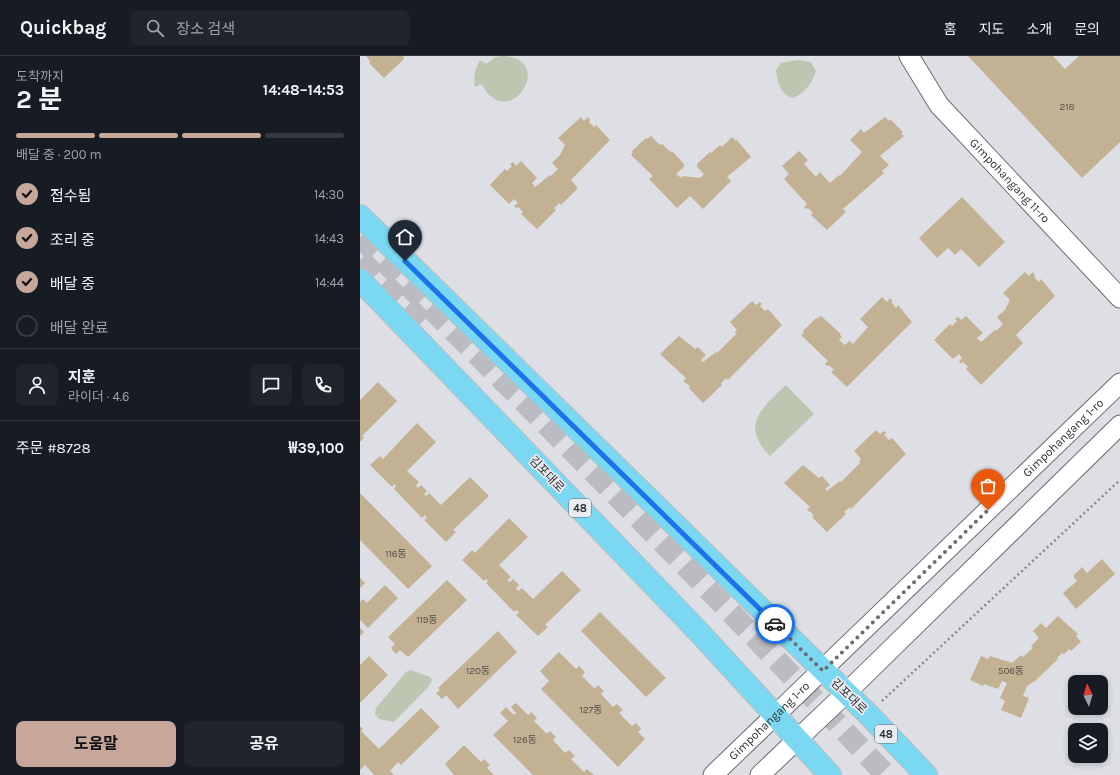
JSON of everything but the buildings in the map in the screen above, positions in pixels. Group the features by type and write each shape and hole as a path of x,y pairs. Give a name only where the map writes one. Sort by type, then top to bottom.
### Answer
{"main road":[{"name":"김포대로","path":"360,216 868,714 926,775"},
{"name":"김포대로","path":"360,280 696,628 776,715 796,740 830,775"}],"street":[{"name":"Gimpohangang 11-ro","path":"909,56 939,105 1120,298"},
{"name":"Gimpohangang 11-ro","path":"918,56 942,96 1120,283"},
{"name":"Gimpohangang 1-ro","path":"713,775 823,671 1120,383"},
{"path":"760,775 1120,425"}],"path":[{"path":"868,714 1120,480"}],"green space":[{"path":"500,56 518,59 526,68 528,79 523,90 515,98 504,102 493,98 482,84 475,87 474,83 475,73 480,60 486,64 494,58"},
{"path":"797,60 811,62 816,71 808,87 793,98 782,91 776,70 781,63"},
{"path":"786,385 814,414 770,456 761,445 756,435 755,426 757,418 762,410"},
{"path":"410,670 430,677 432,680 429,686 394,722 379,719 375,714 376,708 406,672"}],"tunnel":[{"path":"360,237 691,571 886,775"},
{"path":"360,260 427,326"}],"way so far":[{"path":"775,624 823,671 988,510"}],"route":[{"path":"405,261 775,624"}]}
